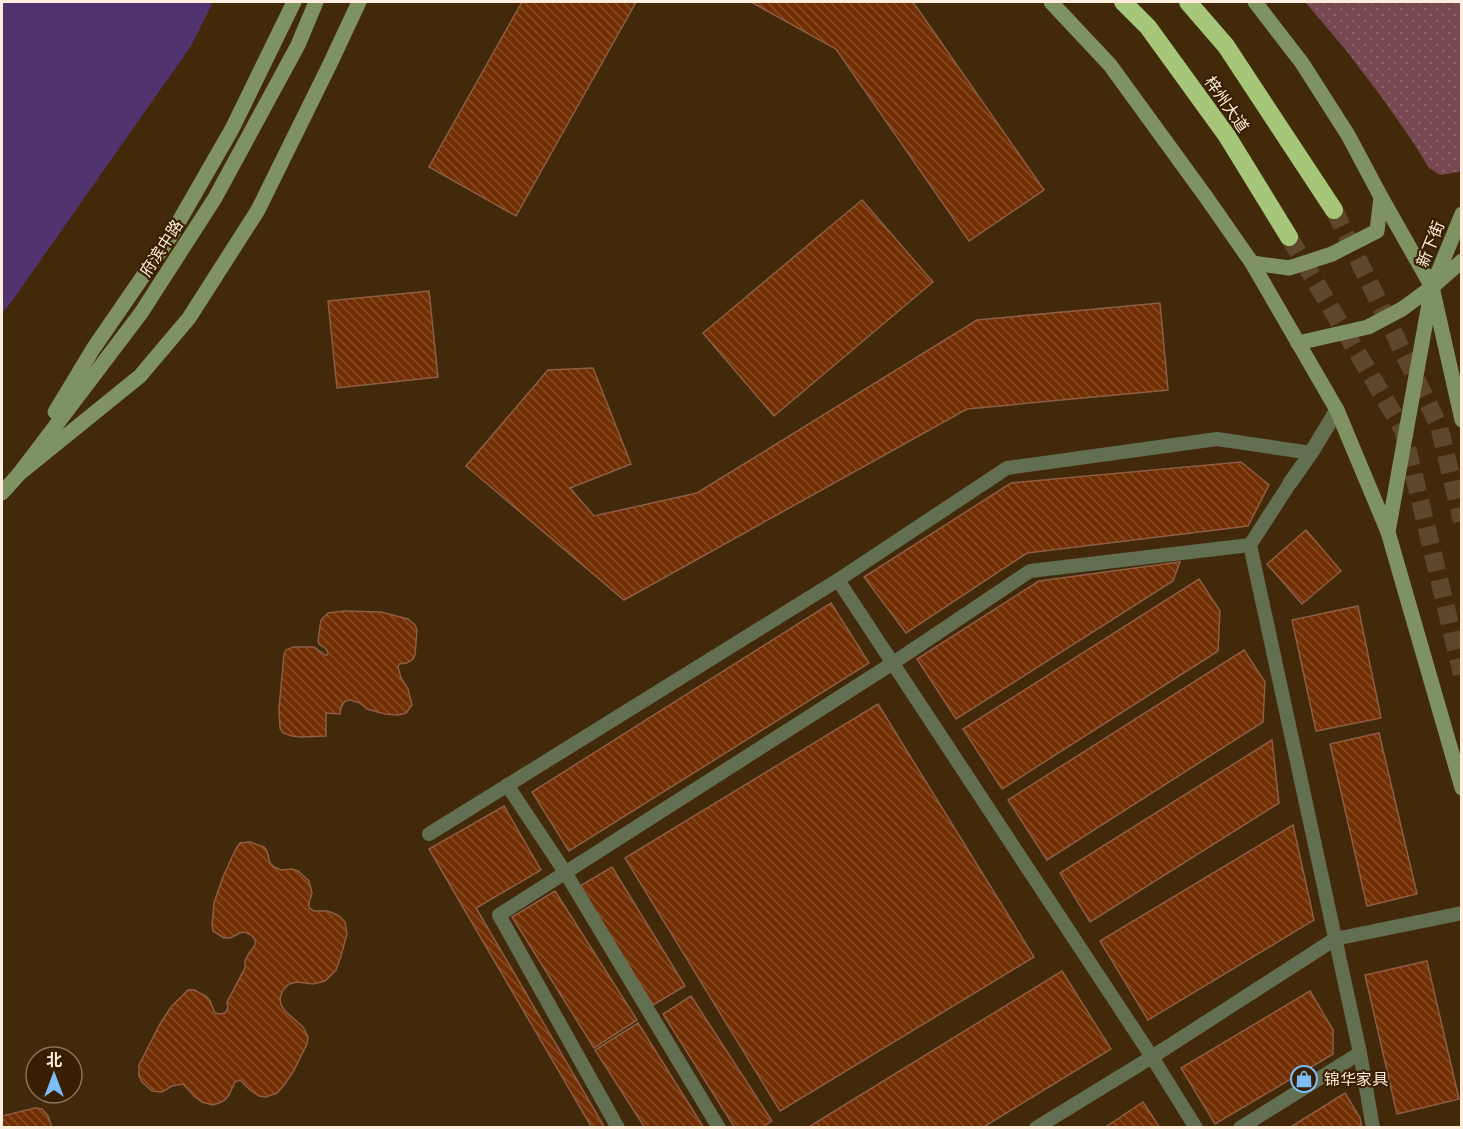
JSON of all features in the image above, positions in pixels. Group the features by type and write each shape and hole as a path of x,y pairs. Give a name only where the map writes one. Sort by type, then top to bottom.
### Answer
{"highway":[{"name":"梓州大道","path":"1123,2 1148,27 1227,136 1289,237"},
{"name":"梓州大道","path":"1188,2 1226,46 1334,210"}],"main road":[{"path":"19,474 93,349 170,237 232,129 294,2"},
{"name":"府滨中路","path":"2,493 19,474 141,313 215,198 298,45 316,2"},
{"path":"19,474 140,376 189,318 258,210 359,2"},
{"path":"1051,2 1110,65 1206,197 1252,263 1337,410 1388,532 1461,788"},
{"path":"1255,2 1302,63 1348,135 1432,287 1461,420"},
{"path":"1252,263 1289,268 1332,254 1377,231 1381,197"},
{"name":"新下街","path":"1388,532 1432,287 1461,214"},
{"path":"1298,344 1368,327 1402,309 1432,287 1461,261"}],"street":[{"path":"1290,483 1337,410"}],"lane":[{"path":"429,834 838,580 1007,468 1217,439 1311,453"},
{"path":"1290,483 1250,545 1360,1053 1373,1128"},
{"path":"618,1128 499,915 893,663 1030,571 1250,545"},
{"path":"838,580 1196,1128"},
{"path":"507,785 565,872 719,1128"},
{"path":"1036,1128 1152,1058 1335,939 1461,913"},
{"path":"1240,1128 1360,1053"}],"shaded area":[{"path":"2,2 213,2 191,46 2,313"},
{"path":"1305,2 1461,2 1461,169 1459,172 1440,175 1429,168 1383,99"}],"building":[{"path":"522,2 636,2 516,216 429,167"},
{"path":"751,2 913,2 1044,190 969,241 836,49"},
{"path":"862,200 933,282 774,416 703,333"},
{"path":"429,291 438,377 337,388 328,301"},
{"path":"1160,303 1168,390 967,409 624,600 466,466 548,370 593,368 631,464 570,488 594,516 697,493 977,320"},
{"path":"1241,462 1269,485 1248,526 1027,553 906,633 864,577 1011,483"},
{"path":"1306,530 1341,571 1302,604 1267,564"},
{"path":"1180,562 1173,581 956,719 917,659 1039,581"},
{"path":"1199,579 1220,611 1218,651 1002,789 963,729"},
{"path":"831,603 869,663 569,851 532,792"},
{"path":"1358,606 1381,718 1316,731 1292,620"},
{"path":"381,612 408,619 415,625 417,630 415,655 413,659 399,664 398,667 412,705 406,713 398,715 385,714 367,709 360,703 345,701 340,714 326,713 326,736 302,737 283,733 280,728 279,709 286,650 293,647 314,647 327,655 326,649 318,641 321,620 328,613"},
{"path":"1244,650 1265,682 1263,722 1047,860 1008,800"},
{"path":"878,704 1034,957 780,1111 625,858"},
{"path":"1379,733 1417,894 1367,906 1330,744"},
{"path":"1272,740 1279,803 1090,922 1060,873"},
{"path":"504,806 541,870 476,908 605,1128 592,1128 429,849"},
{"path":"1293,825 1314,920 1148,1020 1100,941"},
{"path":"250,842 264,847 274,867 281,870 298,871 309,881 312,893 309,908 314,911 333,913 345,922 347,934 336,970 325,981 313,984 297,982 289,984 283,990 280,998 285,1011 303,1027 308,1037 307,1044 284,1085 277,1093 266,1097 259,1096 240,1080 235,1082 225,1100 213,1105 202,1102 183,1084 172,1086 162,1092 152,1091 139,1076 139,1065 171,1007 188,990 194,990 206,996 215,1013 225,1013 228,1008 227,1002 245,968 245,961 255,945 255,940 247,933 242,932 230,938 224,938 213,931 212,925 214,903 232,857 240,843"},
{"path":"612,867 685,986 653,1005 580,886"},
{"path":"555,891 637,1020 594,1048 512,917"},
{"path":"1427,961 1459,1099 1397,1114 1365,975"},
{"path":"1062,971 1111,1049 982,1128 807,1128"},
{"path":"1310,991 1333,1030 1333,1054 1215,1124 1181,1068"},
{"path":"691,996 772,1121 761,1128 735,1128 663,1014"},
{"path":"638,1023 704,1128 645,1128 595,1050"},
{"path":"1345,1093 1360,1118 1362,1128 1289,1128"},
{"path":"1143,1102 1160,1128 1104,1128"},
{"path":"35,1108 42,1109 48,1116 52,1128 2,1128 2,1116"}],"tunnel":[{"path":"1334,210 1439,426 1462,521"},
{"path":"1289,237 1403,430 1462,674"}],"place":[{"name":"锦华家具","path":"1304,1079"}]}
